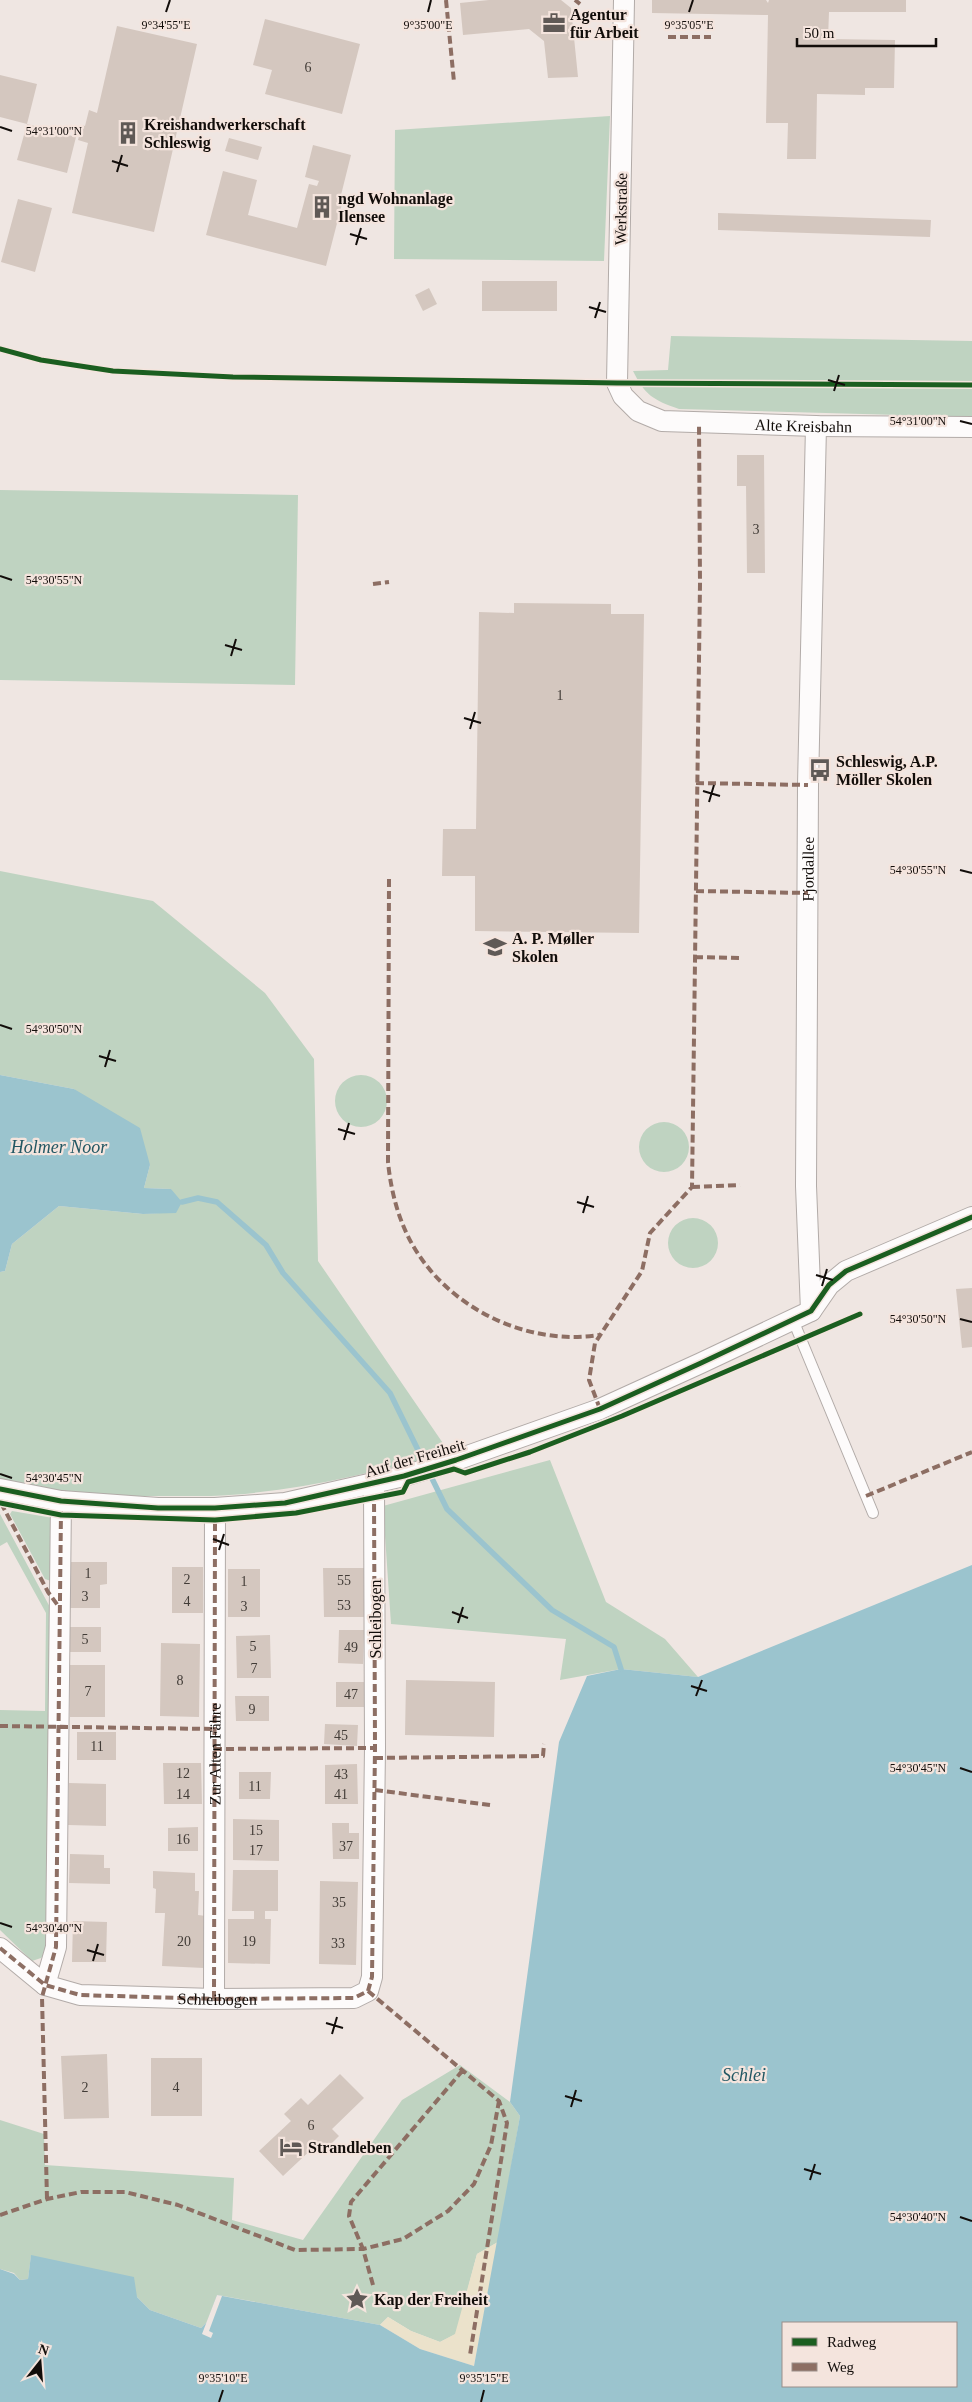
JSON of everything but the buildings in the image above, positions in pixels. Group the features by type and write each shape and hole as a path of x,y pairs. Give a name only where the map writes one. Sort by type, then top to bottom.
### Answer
{"street":[{"name":"Werkstraße","path":"624,0 618,383 623,396 638,411"},
{"name":"Alte Kreisbahn","path":"638,411 662,421 816,426 972,427"},
{"name":"Fjordallee","path":"811,1311 806,1186 808,825 816,426"},
{"path":"811,1311 829,1284 846,1271 972,1217"},
{"name":"Auf der Freiheit","path":"0,1489 60,1501 158,1508 215,1508 285,1503 404,1476 456,1460 600,1409 811,1311"},
{"name":"Schleibogen","path":"45,1986 80,1996 214,1999 354,1998 368,1991 372,1978 375,1782 374,1483"},
{"path":"0,1948 45,1986 56,1947 60,1501"},
{"name":"Zur Alten Fähre","path":"214,1999 215,1508"}],"lane":[{"path":"793,1320 873,1513"}],"green space":[{"path":"610,116 604,261 394,259 395,130"},
{"path":"671,336 972,341 972,417 679,409 651,396 633,371 668,370"},
{"path":"0,490 298,495 295,685 0,680"},
{"path":"0,871 153,901 265,993 314,1059 318,1261 449,1452 331,1481 241,1494 211,1496 89,1495 53,1492 0,1482 0,1272 5,1271 12,1244 59,1206 143,1214 176,1212 171,1189 144,1188 150,1165 74,1089 0,1075"},
{"path":"361,1075 371,1077 379,1083 385,1091 387,1101 385,1111 379,1119 371,1125 361,1127 351,1125 343,1119 337,1111 335,1101 337,1091 343,1083 351,1077"},
{"path":"669,1122 682,1129 688,1137 688,1157 682,1165 674,1171 659,1172 646,1165 640,1157 639,1142 646,1129 654,1123"},
{"path":"693,1218 703,1220 711,1225 716,1233 718,1243 716,1253 711,1261 703,1266 693,1268 683,1266 675,1261 670,1253 668,1243 670,1233 675,1225 683,1220"},
{"path":"550,1460 606,1602 665,1639 698,1677 621,1669 560,1680 566,1639 391,1624 383,1506"},
{"path":"12,1511 53,1518 51,1581 45,1579 10,1514"},
{"path":"0,1514 52,1611 48,1949 41,1958 32,1961 0,1930 0,1710 45,1711 46,1613 7,1542 0,1546"},
{"path":"460,2065 510,2102 520,2116 498,2242 477,2254 456,2334 440,2342 411,2331 388,2317 380,2325 218,2295 207,2322 201,2328 150,2310 137,2297 42,2258 31,2256 28,2279 20,2280 14,2273 0,2269 0,2120 44,2134 45,2165 234,2178 232,2220 303,2240 402,2100"}],"sand":[{"path":"498,2242 474,2366 420,2349 380,2325 388,2317 411,2331 440,2342 455,2334 477,2254"}],"water":[{"name":"Holmer Noor","path":"0,1075 74,1089 140,1128 150,1165 144,1188 171,1189 182,1202 176,1213 143,1214 59,1206 12,1244 5,1271 0,1272"},
{"name":"Schlei","path":"972,1565 972,2402 0,2402 0,2269 14,2274 20,2280 28,2279 31,2255 134,2277 137,2297 150,2310 201,2328 207,2322 217,2295 380,2325 420,2349 474,2366 520,2116 510,2102 559,1742 587,1676 621,1669 698,1677"}],"pier":[{"path":"217,2295 222,2296 209,2331 213,2333 211,2338 202,2334"}],"waterway":[{"path":"182,1202 198,1198 217,1202 266,1245 283,1273 390,1393 447,1509 552,1610 614,1647 621,1669"}],"marked path":[{"path":"446,0 454,82"},
{"path":"575,0 580,4"},
{"path":"668,37 711,37"},
{"path":"600,1409 589,1380 595,1343 642,1271 650,1233 692,1187 700,584 699,423"},
{"path":"373,584 389,582"},
{"path":"696,783 808,785"},
{"path":"389,879 388,1162 391,1185 404,1229 415,1249 431,1271 450,1290 471,1306 495,1319 520,1329 546,1335 573,1337 599,1335"},
{"path":"696,891 808,893"},
{"path":"695,957 742,958"},
{"path":"692,1187 740,1185"},
{"path":"866,1496 972,1452"},
{"path":"0,1948 45,1985 80,1995 214,1999 354,1998 368,1991 372,1977 375,1748 374,1494"},
{"path":"1,1503 48,1592 59,1607"},
{"path":"47,2199 42,1997 56,1947 61,1511"},
{"path":"214,1999 215,1517"},
{"path":"0,1726 214,1729"},
{"path":"375,1758 543,1756 544,1744"},
{"path":"214,1749 375,1748"},
{"path":"375,1790 490,1805"},
{"path":"368,1991 499,2101 507,2123 470,2355"},
{"path":"373,2285 363,2249 349,2216 351,2202 463,2070"},
{"path":"0,2215 47,2199 81,2192 125,2192 178,2205 295,2250 363,2249 403,2239 448,2211 474,2184 491,2145 499,2101"}],"cycle path":[{"path":"0,349 41,360 113,371 233,377 617,383 972,385"},
{"path":"0,1489 61,1501 158,1508 215,1508 285,1503 404,1476 456,1460 600,1409 701,1363 811,1311 829,1285 846,1271 972,1217"},
{"path":"0,1503 61,1515 215,1520 296,1513 403,1492 408,1482 454,1469 465,1473 530,1452 622,1416 860,1314"}],"place":[{"name":"Agentur für Arbeit","path":"554,23"},
{"name":"Kreishandwerkerschaft Schleswig","path":"128,133"},
{"name":"ngd Wohnanlage Ilensee","path":"322,207"},
{"name":"Schleswig, A.P. Möller Skolen","path":"820,770"},
{"name":"A. P. Møller Skolen","path":"495,947"},
{"name":"Strandleben","path":"291,2147"},
{"name":"Kap der Freiheit","path":"357,2299"}]}
